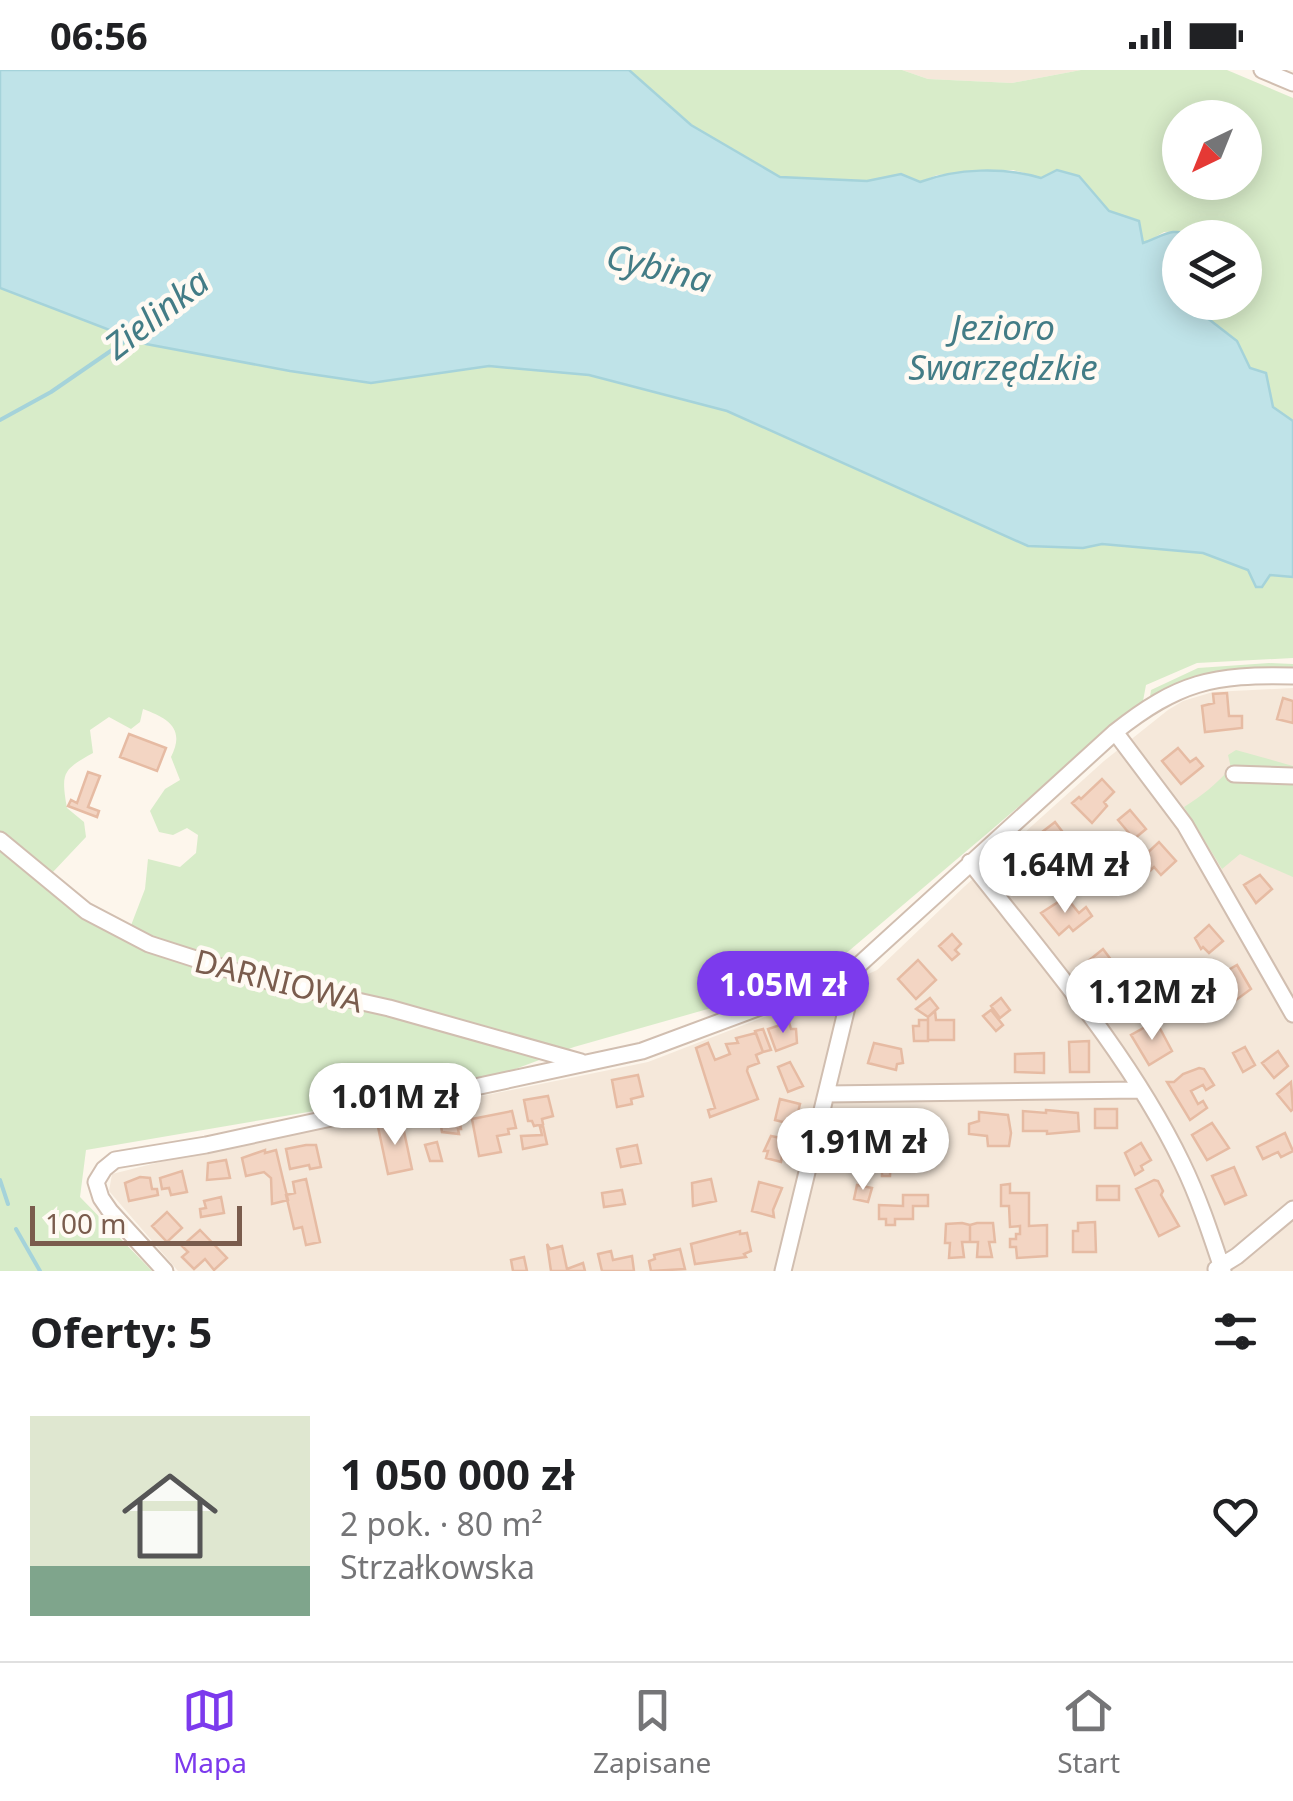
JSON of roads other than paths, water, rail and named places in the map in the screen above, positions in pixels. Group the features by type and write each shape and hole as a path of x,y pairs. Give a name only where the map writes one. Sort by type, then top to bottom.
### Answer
{"street":[{"path":"1262,70 1293,82"},
{"path":"165,1271 101,1198 96,1182 109,1164 140,1154 206,1145 642,1051 849,974 1115,732 1152,704 1189,685 1226,678 1293,676"},
{"path":"1115,732 1185,825 1293,1014"},
{"path":"1234,774 1293,776"},
{"name":"DARNIOWA","path":"0,840 86,911 149,944 256,978 389,1008 586,1064"},
{"path":"970,862 1107,1038 1140,1090 1191,1181 1219,1269 1293,1208"},
{"path":"784,1271 849,999 849,974"},
{"path":"826,1094 1140,1090"}],"water":[{"name":"Jezioro Swarzędzkie","path":"0,70 629,70 691,125 780,177 867,181 901,174 920,182 981,171 1041,178 1057,170 1079,176 1109,211 1139,221 1143,243 1162,235 1162,320 1210,320 1237,341 1250,368 1266,373 1273,407 1293,421 1293,577 1270,575 1262,587 1256,587 1248,570 1203,553 1102,544 1083,548 1028,546 727,411 589,375 489,366 371,383 146,344 0,288"}],"waterway":[{"name":"Zielinka","path":"0,420 51,392 131,337"},
{"name":"Zielinka","path":"0,1180 8,1204"},
{"name":"Zielinka","path":"16,1229 40,1271"}],"water label":[{"name":"Cybina","path":"659,267"}]}
